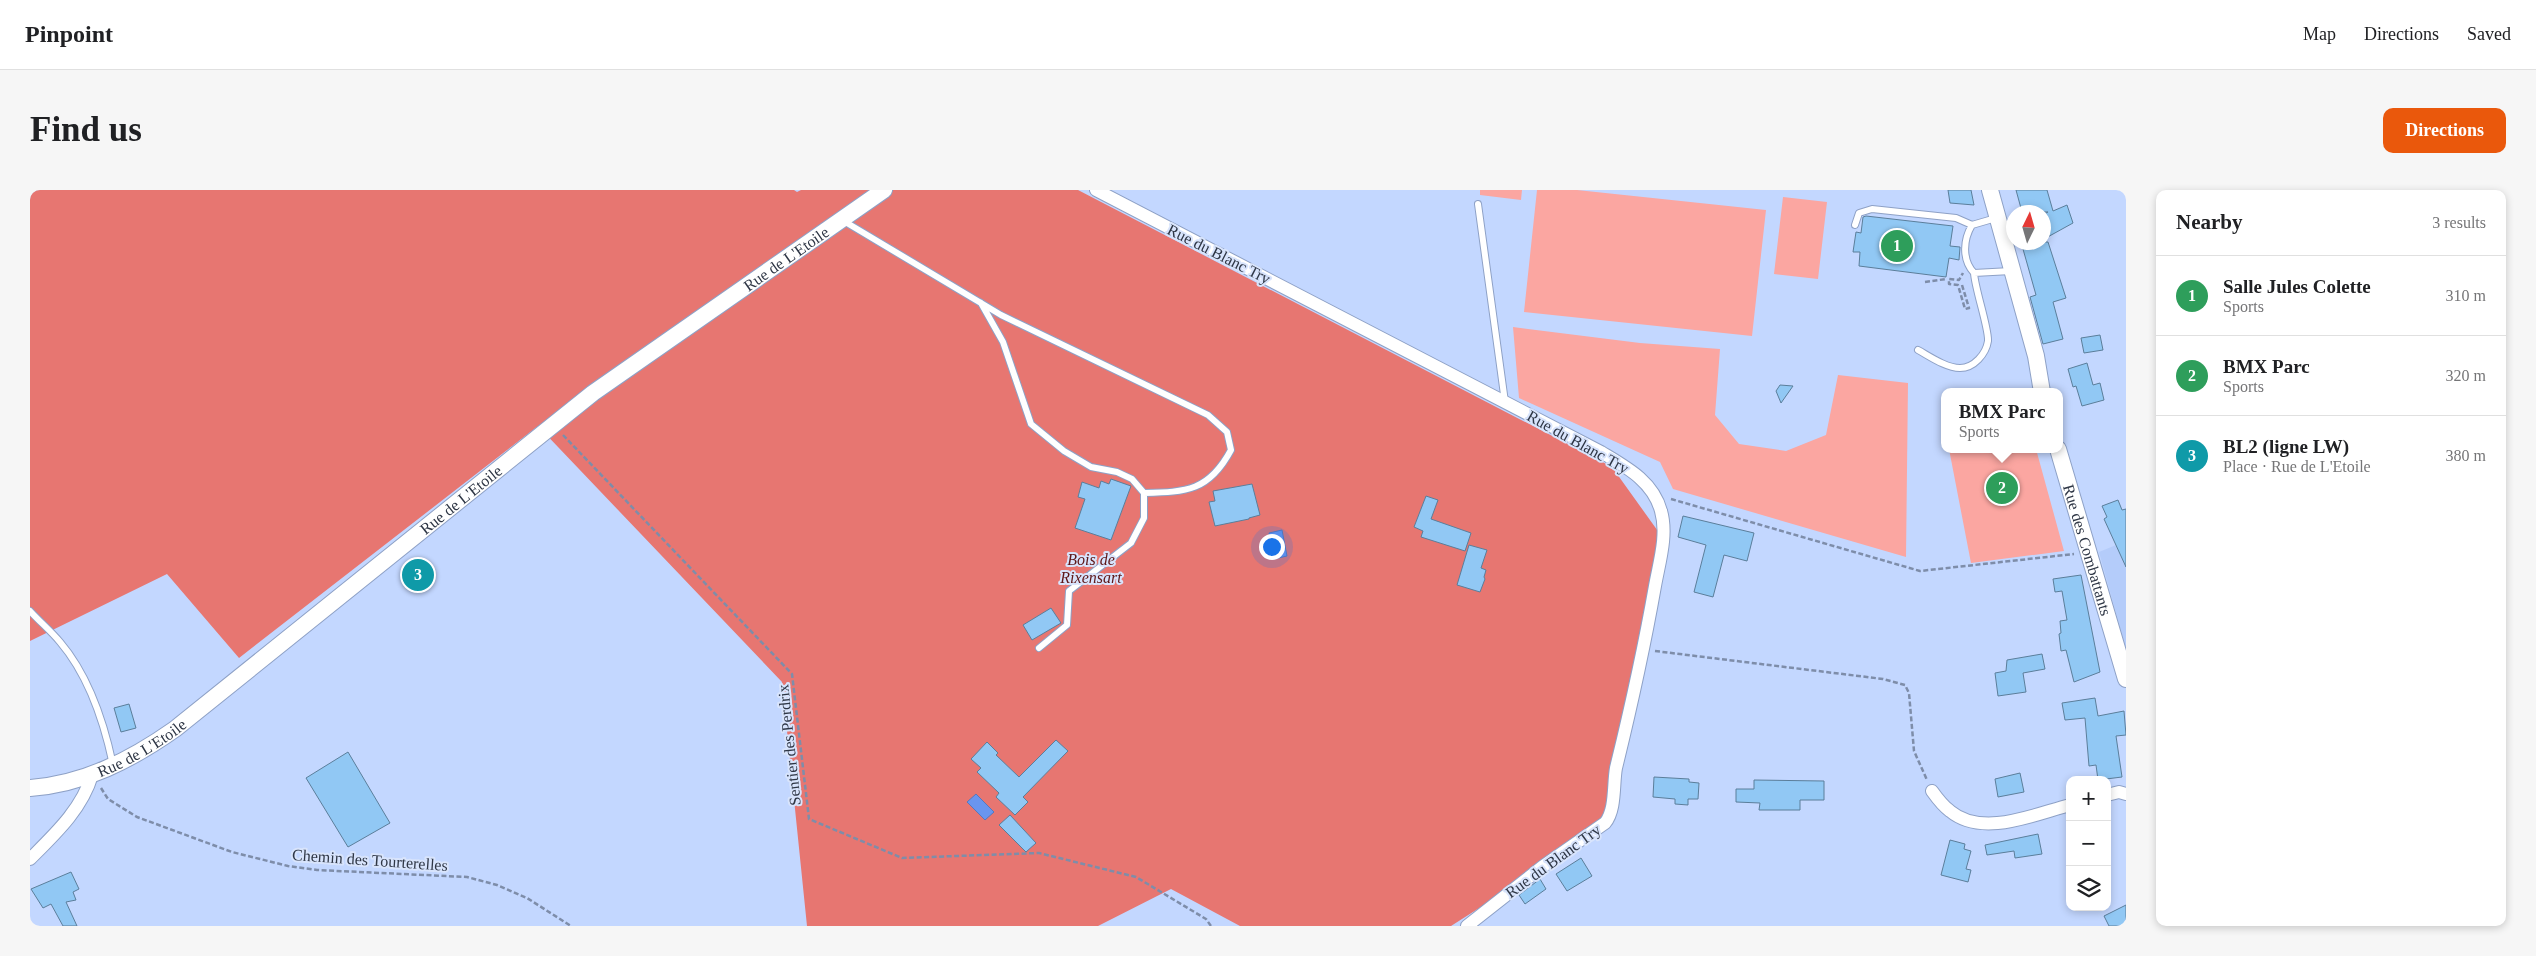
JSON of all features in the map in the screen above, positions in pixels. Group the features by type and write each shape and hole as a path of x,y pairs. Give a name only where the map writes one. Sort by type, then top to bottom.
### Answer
{"street":[{"name":"Rue de L'Etoile","path":"30,788 92,775 140,754 176,730 608,382 884,190"},
{"name":"Rue du Blanc Try","path":"1096,190 1601,452 1639,476 1654,493 1662,512 1663,538 1644,649 1616,768 1610,813 1607,821 1542,867 1467,926"},
{"path":"1990,190 2036,356 2041,388"},
{"name":"Rue des Combattants","path":"2059,453 2126,679"},
{"path":"30,859 77,808 88,789 92,775"},
{"path":"1932,791 1950,812 1964,819 1982,824 2001,823 2066,806"},
{"path":"2111,794 2119,792 2126,794"}],"lane":[{"path":"1478,204 1506,402"},
{"path":"1855,225 1859,213 1872,209 1956,218 1972,225"},
{"path":"1918,350 1938,361 1960,368 1974,363 1984,354 1988,339 1974,273 1967,266 1965,235 1972,225 1998,217"},
{"path":"841,220 981,303 1208,415 1227,432 1231,450 1222,468 1199,486 1179,492 1144,493"},
{"path":"1974,273 2012,271"},
{"path":"981,303 1002,342 1032,424 1064,451 1091,467 1117,472 1132,479 1144,493 1144,518 1131,543 1069,591 1067,625 1039,648"},
{"name":"Rue de L'Etoile","path":"30,611 60,642 82,674 90,691 114,766"}],"path":[{"path":"1962,285 1969,308 1965,309 1958,285 1948,284 1949,279 1959,280 1967,266"},
{"path":"1925,282 1946,279"},
{"name":"Sentier des Perdrix","path":"553,425 792,674 809,819 902,858 1039,853 1136,877 1206,919 1212,926"},
{"path":"1648,485 1672,500 1920,571 2088,552"},
{"path":"1644,649 1883,679 1905,685 1909,692 1914,750 1932,791"},
{"name":"Chemin des Tourterelles","path":"92,775 108,798 138,817 183,836 232,852 288,866 317,870 467,878 497,885 527,898 571,926"}],"shaded area":[{"path":"1480,190 1522,190 1521,200 1480,195"},
{"path":"1537,190 1577,190 1766,210 1752,336 1524,312"},
{"path":"1783,197 1827,202 1818,279 1774,274"},
{"path":"1513,327 1640,343 1720,349 1715,415 1739,444 1786,451 1826,435 1838,375 1908,383 1906,557 1673,489 1660,462 1519,398"},
{"path":"1950,453 2037,453 2064,551 1971,563"},
{"path":"2126,541 2126,649 2099,552"}],"green space":[{"name":"Bois de Rixensart","path":"30,190 794,190 797,192 801,190 1078,190 1612,467 1660,534 1602,830 1451,926 1240,926 1171,889 1098,926 807,926 782,682 538,426 239,658 167,574 30,641"}],"water":[{"path":"1282,530 1287,556 1274,559 1269,533"},
{"path":"976,794 994,812 985,820 967,802"}],"building":[{"path":"1948,190 1971,190 1974,205 1950,203"},
{"path":"2016,190 2047,190 2053,211 2067,205 2073,223 2051,235 2051,205 2020,205"},
{"path":"1863,217 1953,226 1950,246 1960,247 1959,260 1949,258 1946,277 1859,266 1860,252 1853,252 1856,232 1861,233"},
{"path":"2023,250 2051,250 2066,298 2053,302 2063,339 2043,344 2030,297 2036,295"},
{"path":"2100,335 2103,350 2084,353 2081,338"},
{"path":"2087,363 2093,385 2100,383 2104,400 2082,406 2076,386 2073,387 2068,369"},
{"path":"1780,385 1793,386 1781,403 1776,391"},
{"path":"1111,479 1131,486 1111,540 1075,528 1085,499 1078,497 1082,482 1099,488 1101,481 1109,484"},
{"path":"1252,484 1260,515 1215,526 1209,502 1215,501 1213,491"},
{"path":"1426,496 1438,500 1431,519 1471,533 1465,551 1421,537 1423,531 1414,527"},
{"path":"2118,500 2122,510 2126,509 2126,567 2104,519 2107,517 2102,506"},
{"path":"1683,516 1754,533 1747,561 1724,555 1713,597 1694,592 1706,545 1678,537"},
{"path":"1469,545 1487,550 1481,568 1486,570 1480,592 1457,585"},
{"path":"2081,575 2100,672 2074,682 2066,650 2061,651 2060,621 2067,620 2062,591 2055,592 2053,579"},
{"path":"1051,608 1061,623 1032,640 1023,625"},
{"path":"2042,654 2045,669 2023,673 2026,692 1998,696 1995,673 2006,671 2007,660"},
{"path":"2095,698 2098,716 2124,711 2126,735 2116,736 2122,777 2111,778 2111,776 2097,776 2096,765 2089,766 2085,718 2065,720 2062,703"},
{"path":"129,704 136,728 121,732 114,708"},
{"path":"1056,740 1068,751 1023,797 1028,802 1015,815 996,797 999,793 977,772 981,768 971,759 987,742 998,753 996,755 1019,777"},
{"path":"348,752 390,823 348,847 306,778"},
{"path":"2020,773 2024,792 1998,797 1995,779"},
{"path":"1654,777 1689,779 1689,782 1699,783 1698,799 1688,799 1688,805 1675,804 1675,799 1653,797"},
{"path":"1754,780 1824,781 1824,800 1800,800 1800,810 1759,810 1760,803 1736,802 1736,789 1754,789"},
{"path":"1010,815 1036,843 1026,852 999,825"},
{"path":"2038,834 2042,854 2015,858 2014,851 1987,855 1985,845"},
{"path":"1950,840 1965,844 1964,849 1971,851 1966,869 1971,870 1968,882 1941,875"},
{"path":"1581,858 1592,876 1567,891 1556,874"},
{"path":"71,872 79,889 73,892 76,900 66,902 77,926 63,926 51,904 43,908 31,889"},
{"path":"1540,879 1546,889 1525,904 1519,895"},
{"path":"2126,905 2126,926 2109,926 2104,916"}],"place":[{"name":"Salle Jules Colette","path":"1897,246"},
{"name":"BMX Parc","path":"2002,488"},
{"name":"BL2 (ligne LW)","path":"418,575"}]}
